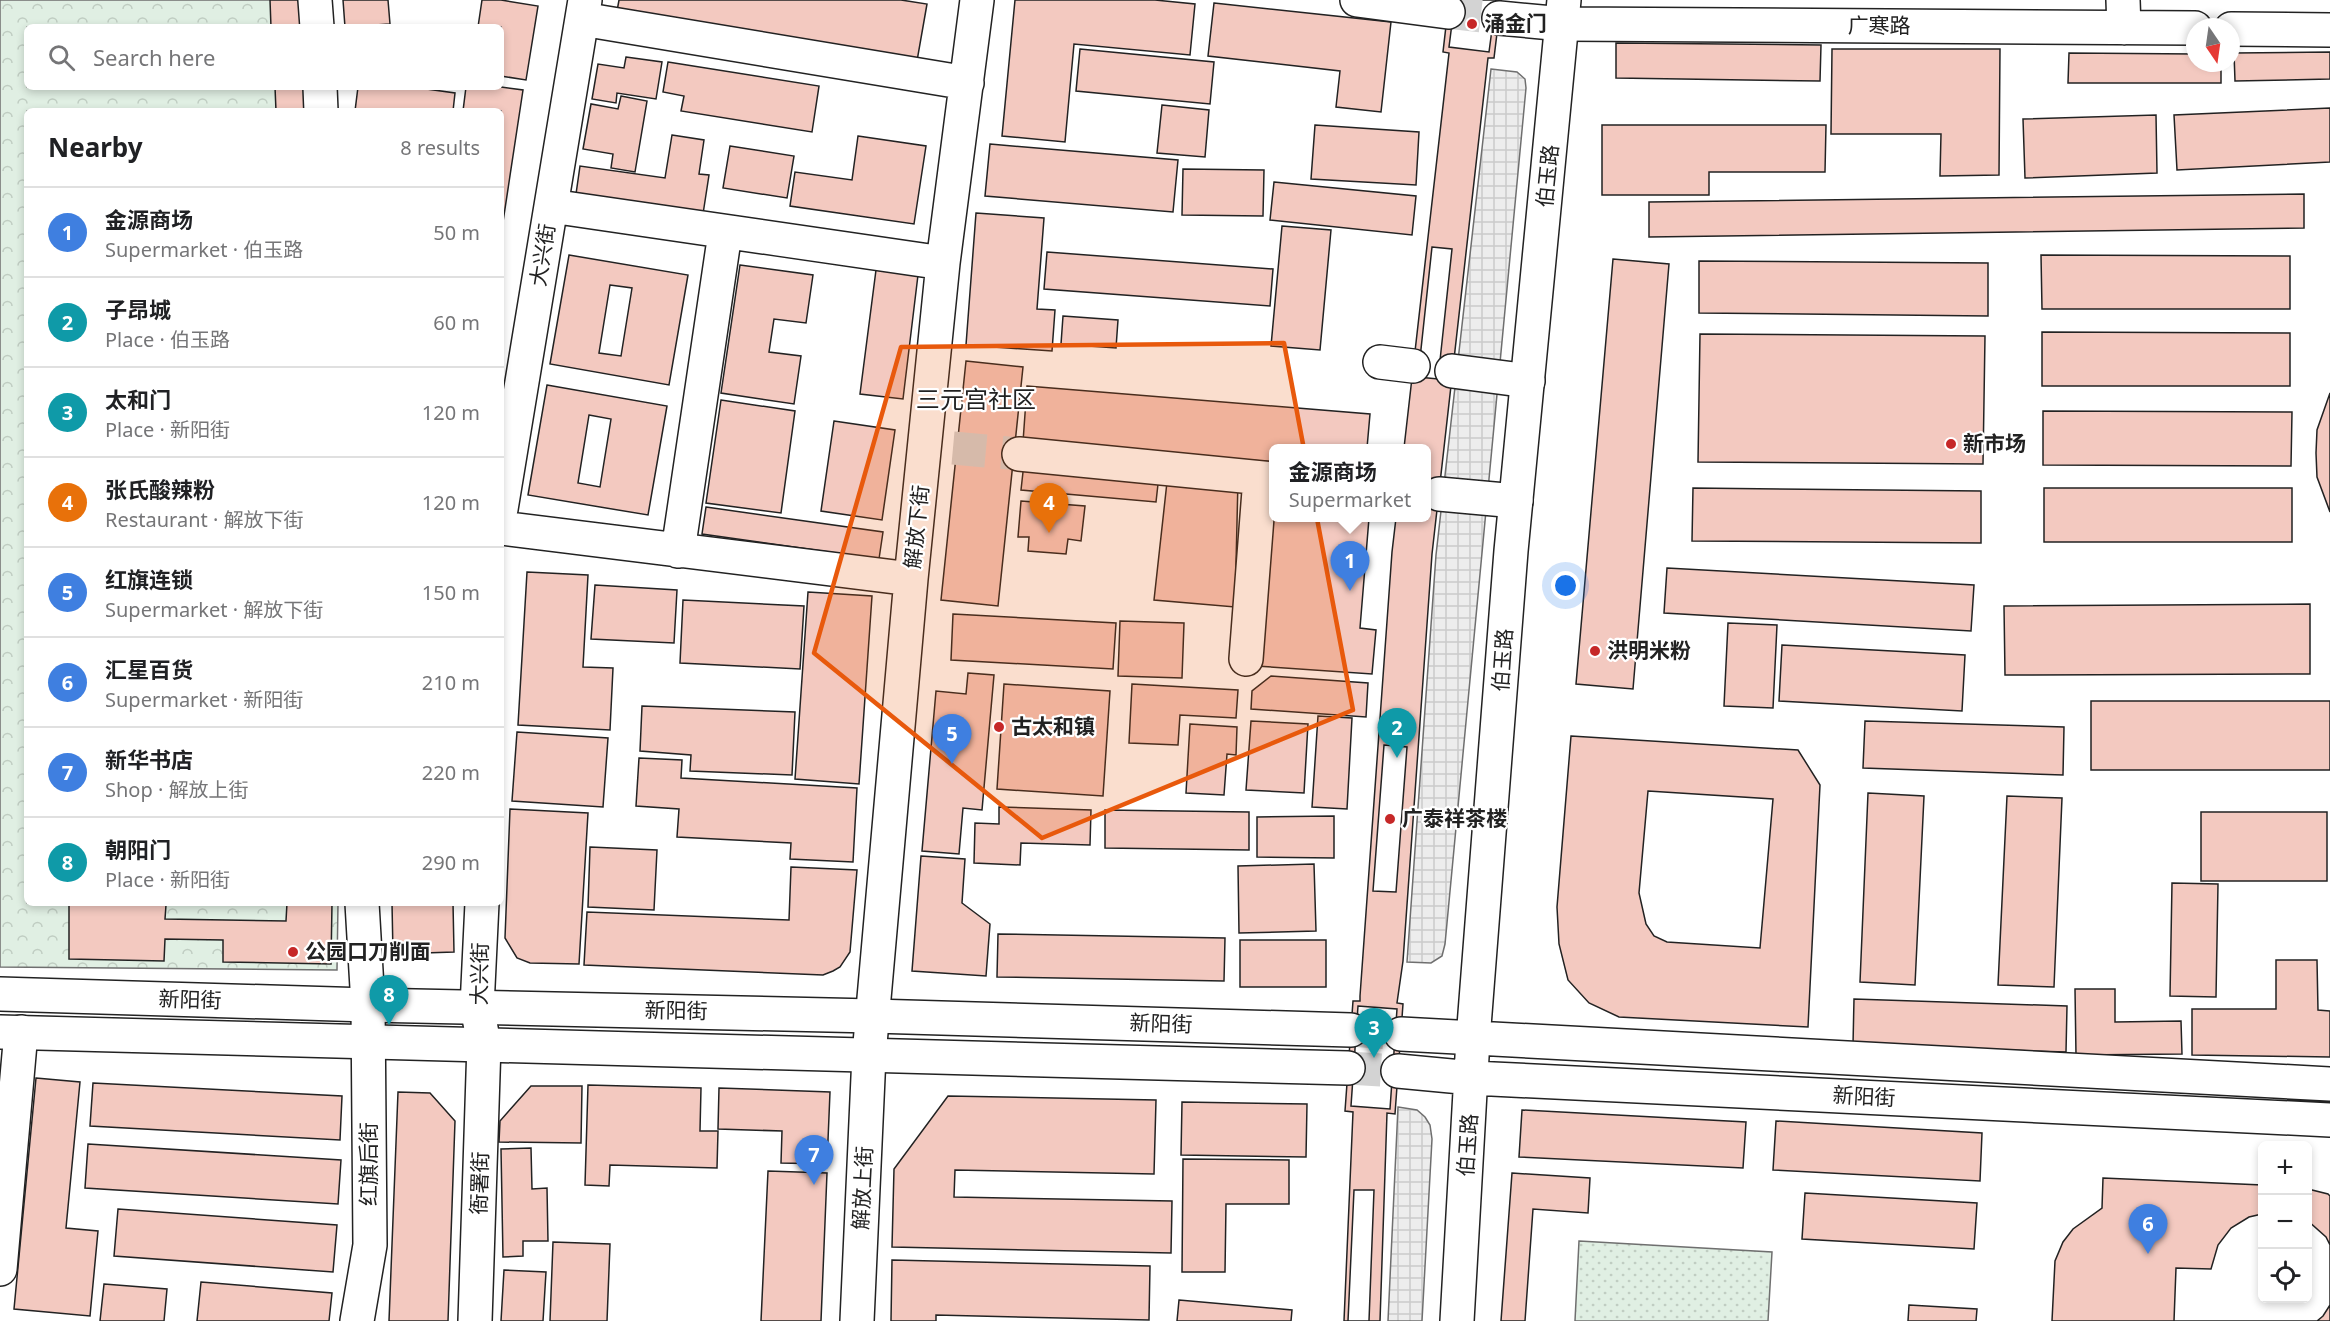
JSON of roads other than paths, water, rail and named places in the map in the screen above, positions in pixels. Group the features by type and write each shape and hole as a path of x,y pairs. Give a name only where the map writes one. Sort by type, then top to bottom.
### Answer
{"main road":[{"path":"315,0 316,24"},
{"name":"解放下街","path":"869,1055 911,579 939,447 943,263 978,0"},
{"path":"1357,0 1448,12"},
{"path":"583,9 967,83"},
{"name":"大兴街","path":"504,491 583,9"},
{"name":"广寒路","path":"1498,18 1563,12 2123,14 2186,26"},
{"name":"伯玉路","path":"1457,1321 1473,1039 1516,501 1563,12"},
{"path":"2240,29 2330,30"},
{"path":"320,90 321,108"},
{"path":"551,206 943,263"},
{"path":"678,551 725,232"},
{"path":"1380,362 1413,366"},
{"path":"1452,372 1528,381"},
{"path":"1019,454 1267,478 1246,659"},
{"path":"1439,494 1516,501"},
{"path":"504,528 911,579"},
{"name":"红旗后街","path":"357,1321 370,1245 368,1005 363,906"},
{"name":"大兴街","path":"482,906 477,1007 484,1044"},
{"name":"新阳街","path":"0,994 1351,1030"},
{"path":"0,1269 10,1032"},
{"name":"新阳街","path":"10,1032 1348,1068"},
{"name":"新阳街","path":"1401,1034 2330,1084"},
{"name":"衙署街","path":"475,1321 484,1044"},
{"name":"解放上街","path":"857,1321 869,1055"},
{"name":"新阳街","path":"1398,1071 1472,1078 2330,1120"}],"tunnel":[{"path":"1448,12 1499,18"},
{"path":"953,448 1019,454"},
{"path":"1351,1030 1401,1034"},
{"path":"1348,1068 1398,1071"}],"place":[{"name":"涌金门","path":"1472,24"},
{"name":"新市场","path":"1951,444"},
{"name":"张氏酸辣粉","path":"1049,533"},
{"name":"金源商场","path":"1350,591"},
{"name":"洪明米粉","path":"1595,651"},
{"name":"古太和镇","path":"999,727"},
{"name":"子昂城","path":"1397,758"},
{"name":"红旗连锁","path":"952,764"},
{"name":"广泰祥茶楼","path":"1390,819"},
{"name":"公园口刀削面","path":"293,952"},
{"name":"朝阳门","path":"389,1025"},
{"name":"太和门","path":"1374,1058"},
{"name":"新华书店","path":"814,1185"},
{"name":"汇星百货","path":"2148,1254"}],"district":[{"name":"三元宫社区","path":"976,400"}]}
